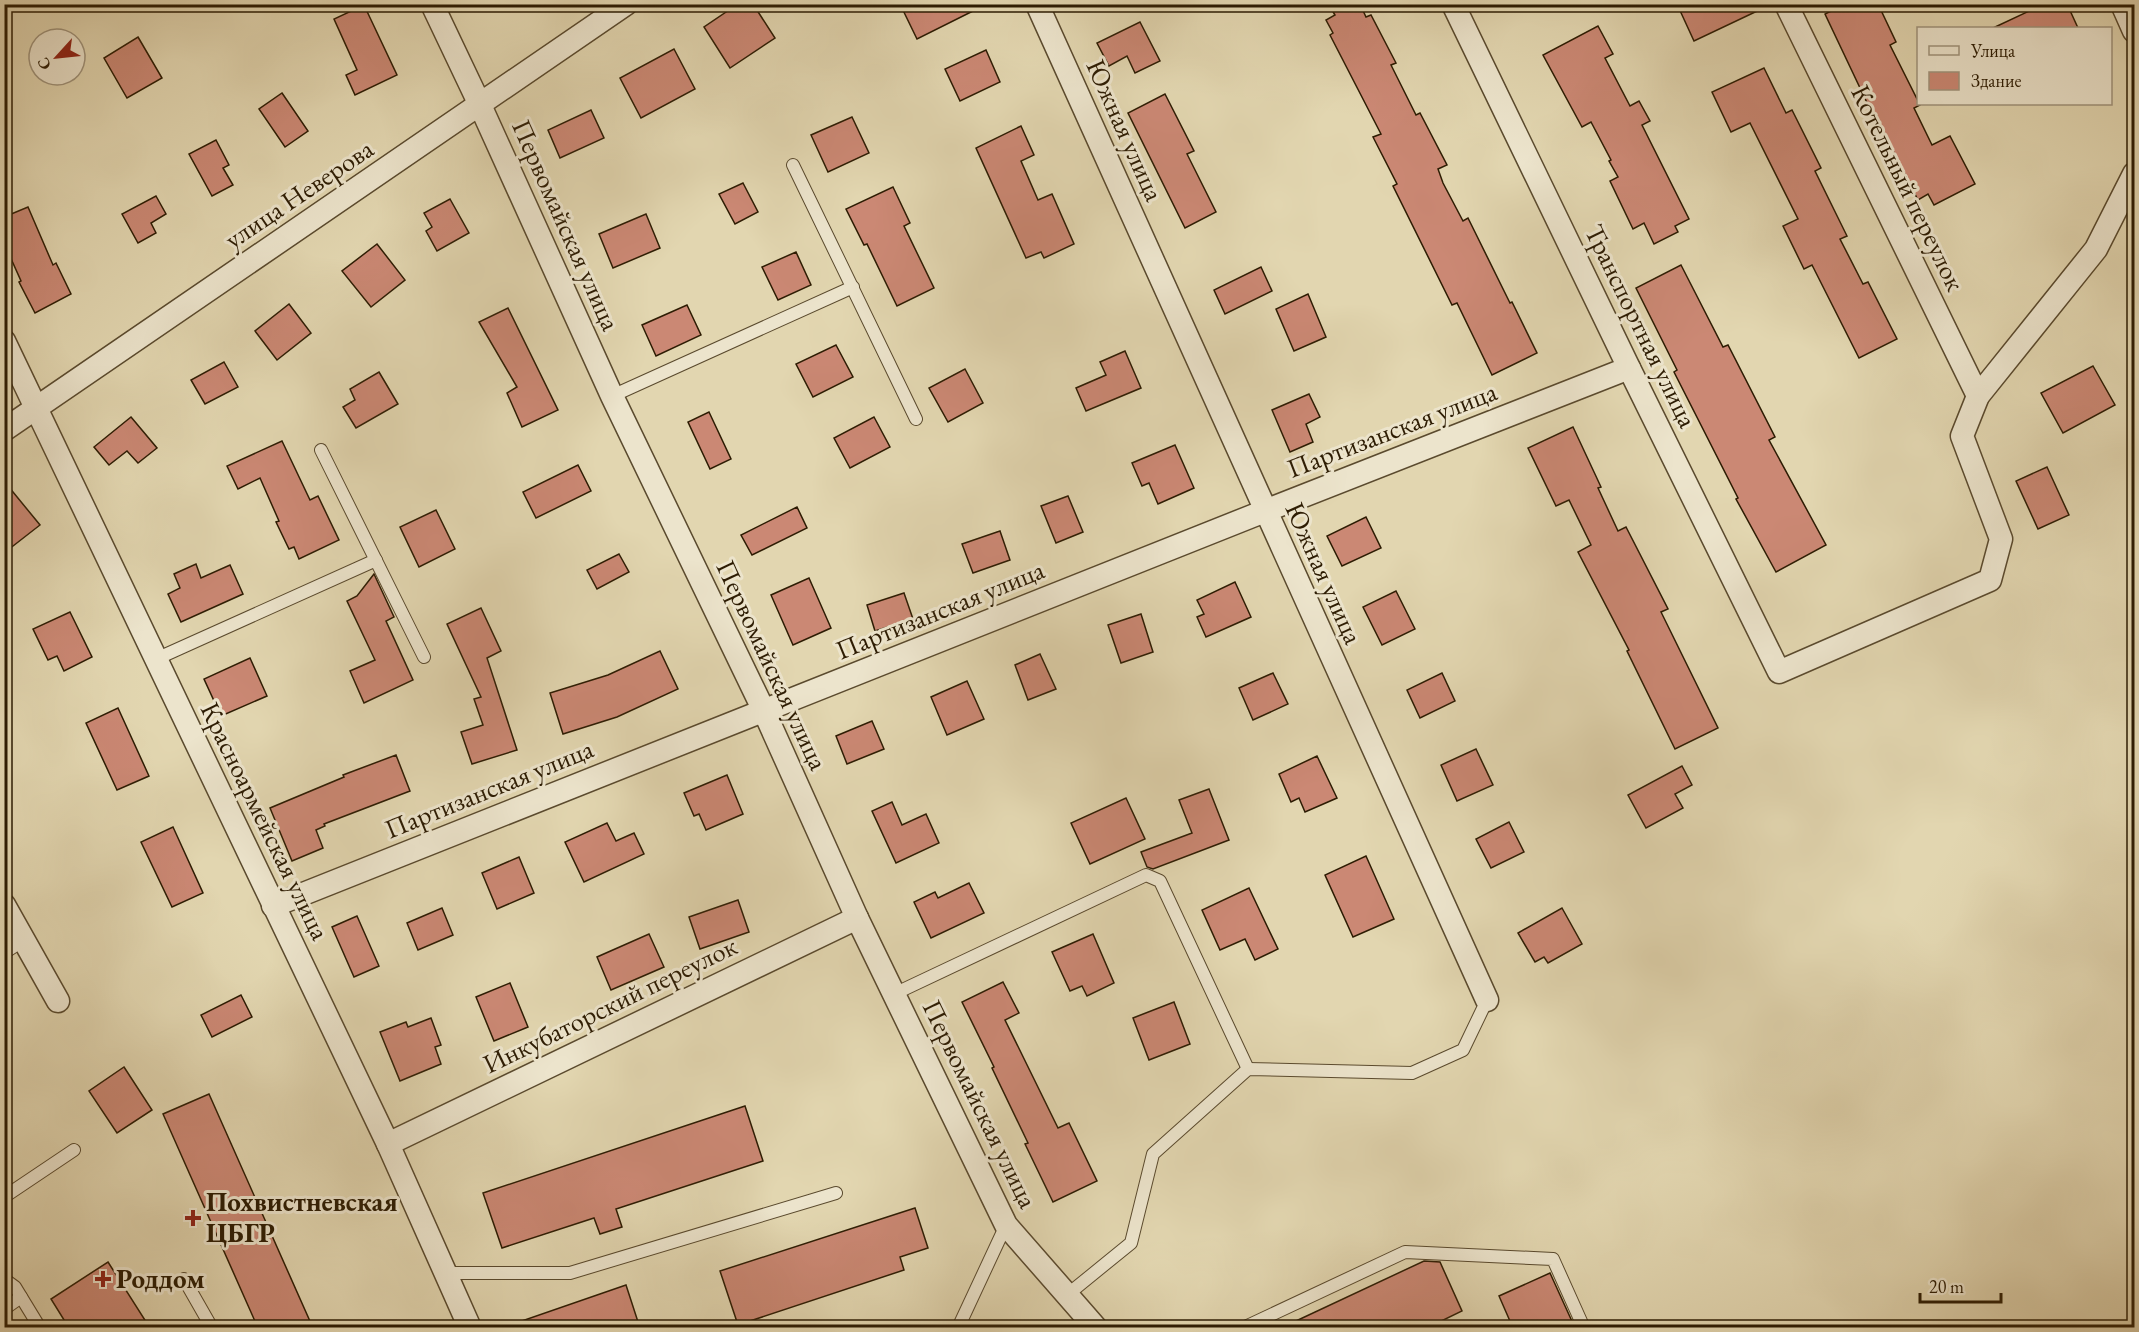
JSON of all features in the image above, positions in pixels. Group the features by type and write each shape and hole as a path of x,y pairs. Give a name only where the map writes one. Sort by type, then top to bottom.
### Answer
{"street":[{"name":"Первомайская улица","path":"432,4 612,396 764,711 857,918 1006,1225 1095,1328"},
{"name":"улица Неверова","path":"4,430 626,4"},
{"name":"Южная улица","path":"1037,4 1487,1000"},
{"name":"Котельный переулок","path":"1786,4 1978,396"},
{"path":"2122,4 2134,31"},
{"name":"Транспортная улица","path":"1457,6 1629,368 1779,672 1990,580 2001,539 1962,436 1978,396"},
{"path":"1978,396 2096,249 2134,174"},
{"name":"Красноармейская улица","path":"4,341 388,1144 470,1328"},
{"name":"Партизанская улица","path":"273,906 1629,368"},
{"path":"4,905 58,1001"},
{"name":"Инкубаторский переулок","path":"388,1144 857,918"}],"lane":[{"path":"793,165 916,419"},
{"path":"612,396 853,287"},
{"path":"321,450 424,657"},
{"path":"156,659 376,560"},
{"path":"894,994 1146,875 1160,881 1248,1069"},
{"path":"4,953 24,940"},
{"path":"1067,1295 1131,1243 1153,1154 1248,1069 1412,1073 1463,1050 1487,1000"},
{"path":"4,1197 74,1150"},
{"path":"446,1273 570,1272 836,1193"},
{"path":"958,1328 1006,1225"},
{"path":"1243,1328 1405,1252 1553,1259 1584,1328"},
{"path":"184,1279 212,1328"},
{"path":"4,1280 15,1287 40,1328"},
{"path":"4,1309 21,1297"}],"building":[{"path":"738,4 753,4 775,38 730,68 704,27"},
{"path":"900,4 987,4 917,39"},
{"path":"1344,4 1360,4 1366,17 1371,15 1396,63 1391,65 1416,115 1420,113 1447,165 1438,169 1443,183 1463,221 1468,218 1537,353 1492,375 1457,303 1452,305 1393,186 1397,184 1373,137 1381,134 1330,35 1333,33 1326,20 1335,15 1332,10"},
{"path":"1677,4 1772,4 1694,41"},
{"path":"1845,4 1878,4 1896,42 1890,45 1917,99 1917,105 1920,105 1914,108 1932,145 1950,136 1975,184 1934,205 1928,194 1918,200 1881,127 1879,128 1825,14"},
{"path":"2044,4 2067,4 2078,27 1995,27"},
{"path":"364,5 397,75 355,95 346,75 357,70 334,19"},
{"path":"1140,22 1160,61 1135,73 1127,56 1109,66 1097,43"},
{"path":"1598,26 1613,54 1605,58 1630,106 1639,101 1650,121 1642,125 1689,219 1675,226 1678,232 1654,244 1644,223 1633,229 1610,181 1618,177 1609,161 1611,160 1591,122 1582,127 1543,55"},
{"path":"138,37 162,78 127,98 104,58"},
{"path":"674,49 695,89 641,118 620,78"},
{"path":"986,50 1000,82 960,101 945,69"},
{"path":"1764,68 1786,113 1792,110 1821,168 1815,171 1847,236 1840,239 1863,284 1868,282 1897,339 1859,358 1812,265 1804,269 1783,226 1798,219 1750,123 1731,132 1712,92"},
{"path":"282,93 308,131 285,147 259,109"},
{"path":"1165,94 1194,151 1187,154 1216,212 1185,228 1128,113"},
{"path":"591,110 604,138 560,158 548,130"},
{"path":"852,117 869,153 828,172 811,135"},
{"path":"1021,126 1034,155 1021,161 1038,200 1052,194 1074,244 1044,258 1041,252 1026,258 976,148"},
{"path":"216,140 229,165 223,168 233,185 212,196 189,154"},
{"path":"743,183 758,212 735,224 719,194"},
{"path":"893,187 910,223 904,226 934,288 897,306 867,244 864,245 846,209"},
{"path":"156,196 166,214 151,223 156,233 138,243 122,214"},
{"path":"450,199 469,233 437,251 426,231 432,227 424,213"},
{"path":"28,207 53,265 56,263 71,294 35,313 19,282 21,281 4,243 4,217"},
{"path":"646,214 660,248 613,268 599,234"},
{"path":"377,244 405,280 371,307 342,271"},
{"path":"796,252 811,285 778,300 762,267"},
{"path":"1681,265 1723,347 1728,345 1775,437 1769,440 1826,545 1776,572 1736,499 1738,498 1674,372 1677,370 1636,288"},
{"path":"1261,267 1272,291 1225,314 1214,290"},
{"path":"1308,294 1326,337 1294,351 1276,309"},
{"path":"289,304 311,333 277,360 255,331"},
{"path":"687,305 701,335 656,356 642,325"},
{"path":"508,308 558,410 522,427 507,393 517,387 479,322"},
{"path":"836,345 853,377 813,397 796,364"},
{"path":"1125,351 1141,388 1086,411 1076,388 1106,375 1100,362"},
{"path":"224,362 238,387 205,404 191,380"},
{"path":"2093,366 2115,405 2063,433 2041,393"},
{"path":"965,369 983,403 948,422 929,388"},
{"path":"379,372 398,404 356,428 343,407 355,400 350,389"},
{"path":"1309,394 1320,417 1306,424 1313,442 1290,452 1272,410"},
{"path":"709,412 731,459 710,469 688,422"},
{"path":"131,417 157,448 138,463 127,451 109,465 94,447"},
{"path":"874,417 890,447 850,468 834,438"},
{"path":"1573,427 1601,487 1598,488 1618,531 1626,527 1668,609 1661,612 1718,728 1675,749 1627,651 1629,650 1578,552 1591,545 1569,500 1556,506 1528,448"},
{"path":"282,441 310,500 318,496 339,540 299,559 294,547 289,549 276,522 279,521 260,478 238,489 227,466"},
{"path":"1175,445 1194,488 1158,504 1149,483 1142,486 1132,463"},
{"path":"578,465 591,491 536,518 523,492"},
{"path":"2047,467 2069,515 2038,529 2016,481"},
{"path":"4,481 40,525 4,553"},
{"path":"1068,496 1083,532 1056,543 1041,506"},
{"path":"797,507 807,528 752,555 741,535"},
{"path":"436,510 455,549 419,567 400,527"},
{"path":"1366,517 1381,548 1342,566 1327,536"},
{"path":"1000,531 1010,560 973,573 962,544"},
{"path":"619,554 629,572 597,589 587,570"},
{"path":"196,564 201,578 230,565 243,594 181,622 168,594 180,588 174,574"},
{"path":"374,574 394,617 386,621 413,680 364,703 350,671 375,660 347,601 357,596"},
{"path":"809,578 831,628 793,645 771,595"},
{"path":"1235,582 1251,617 1206,637 1197,617 1204,614 1197,600"},
{"path":"1396,591 1415,629 1382,645 1363,607"},
{"path":"904,593 913,619 875,631 867,605"},
{"path":"481,608 501,651 487,658 517,750 472,764 461,732 483,725 474,699 481,697 447,624"},
{"path":"70,612 92,657 64,671 57,656 48,660 33,629"},
{"path":"1141,614 1153,652 1121,663 1108,625"},
{"path":"660,651 678,689 617,717 563,734 550,693 608,675"},
{"path":"1040,654 1056,689 1028,700 1015,665"},
{"path":"250,658 267,696 221,716 204,679"},
{"path":"1273,673 1288,704 1253,720 1239,688"},
{"path":"1442,673 1455,701 1420,718 1407,690"},
{"path":"967,681 984,719 947,735 931,697"},
{"path":"118,708 149,776 117,790 86,723"},
{"path":"872,721 884,749 847,764 836,736"},
{"path":"1476,749 1493,785 1457,801 1441,765"},
{"path":"396,755 410,791 324,824 325,826 316,830 323,848 292,861 270,808 344,777 343,775"},
{"path":"1317,756 1337,798 1305,812 1299,798 1291,802 1279,774"},
{"path":"1682,766 1692,785 1675,794 1683,808 1646,828 1628,795"},
{"path":"727,775 743,814 706,830 699,814 694,816 684,793"},
{"path":"1209,789 1229,840 1153,869 1147,867 1141,852 1192,833 1179,800"},
{"path":"1126,798 1145,839 1090,864 1071,823"},
{"path":"892,802 902,825 926,814 939,843 896,863 872,811"},
{"path":"1509,822 1524,852 1491,868 1476,839"},
{"path":"607,823 616,841 634,833 644,854 584,882 565,842"},
{"path":"173,827 203,893 172,907 141,842"},
{"path":"1366,856 1394,919 1353,937 1325,875"},
{"path":"519,857 534,893 497,909 482,873"},
{"path":"969,883 984,913 931,938 914,902 935,892 938,898"},
{"path":"1249,888 1278,949 1255,960 1245,939 1220,950 1202,910"},
{"path":"738,900 749,932 700,949 689,917"},
{"path":"442,908 453,935 418,950 407,923"},
{"path":"1562,908 1582,944 1548,963 1544,957 1535,962 1518,933"},
{"path":"357,916 379,966 354,977 332,927"},
{"path":"649,934 664,967 611,990 597,957"},
{"path":"1093,934 1114,983 1087,996 1082,986 1070,991 1052,952"},
{"path":"1003,982 1019,1013 1005,1020 1058,1128 1069,1123 1097,1181 1053,1202 1025,1144 1028,1143 992,1068 994,1067 962,1002"},
{"path":"510,983 528,1027 494,1041 476,997"},
{"path":"241,995 252,1017 212,1037 201,1015"},
{"path":"1174,1002 1190,1044 1149,1060 1133,1018"},
{"path":"431,1018 441,1045 435,1047 441,1064 400,1081 380,1032 406,1022 408,1027"},
{"path":"124,1067 152,1110 117,1133 89,1091"},
{"path":"209,1094 313,1328 258,1328 163,1114"},
{"path":"745,1106 763,1161 616,1209 622,1227 600,1234 594,1218 502,1248 483,1193"},
{"path":"915,1208 928,1248 900,1257 904,1270 738,1325 720,1271"},
{"path":"1424,1261 1440,1262 1462,1311 1427,1328 1281,1328"},
{"path":"108,1262 150,1328 69,1328 51,1299"},
{"path":"1550,1273 1575,1328 1513,1328 1499,1296"},
{"path":"626,1285 640,1328 513,1328 513,1324"}],"place":[{"name":"Похвистневская ЦБГР","path":"193,1218"},
{"name":"Роддом","path":"103,1279"}]}
